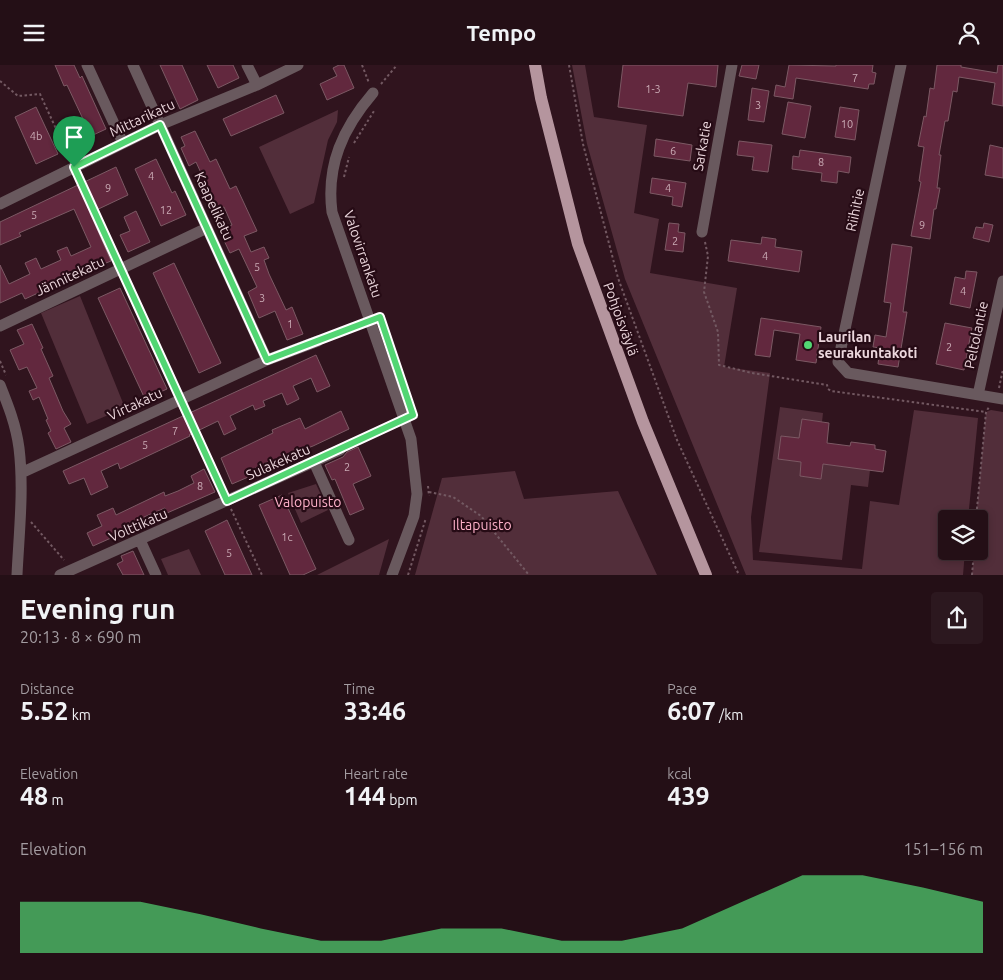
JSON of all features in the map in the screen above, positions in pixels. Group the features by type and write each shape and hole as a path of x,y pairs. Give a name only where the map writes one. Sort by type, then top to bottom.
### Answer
{"main road":[{"name":"Pohjoisväylä","path":"535,65 541,98 578,244 642,422 706,575"}],"street":[{"path":"87,65 123,143"},
{"name":"Kaapelikatu","path":"133,65 267,360"},
{"path":"247,65 257,85"},
{"name":"Sarkatie","path":"702,232 732,65"},
{"name":"Riihitie","path":"902,65 838,362 848,373 978,395"},
{"name":"Mittarikatu","path":"0,203 160,125 257,85 290,67"},
{"name":"Valovirrankatu","path":"373,93 357,112 340,144 330,181 330,195 332,212 411,439 417,494 414,517 392,575"},
{"name":"Jännitekatu","path":"0,326 207,227"},
{"name":"Peltolantie","path":"978,395 1003,281"},
{"name":"Virtakatu","path":"21,473 267,360 318,341"},
{"path":"0,385 12,415 21,473 17,575"},
{"path":"978,395 999,398"},
{"name":"Sulakekatu","path":"227,501 340,450"},
{"path":"314,462 349,541"},
{"name":"Volttikatu","path":"60,575 227,501"},
{"path":"140,541 156,575"}],"path":[{"path":"343,183 351,149 375,110 373,93 362,65"},
{"path":"373,93 397,65"},
{"path":"569,65 583,144 618,278 677,440 739,575"},
{"path":"0,81 18,96 40,94 262,575"},
{"path":"702,232 708,256 704,292 718,333 719,365 752,373 827,385 830,391 986,413"},
{"path":"318,341 370,321"},
{"path":"977,510 986,413 999,398 1003,369"},
{"path":"340,450 404,419"},
{"path":"428,483 430,492 428,501"},
{"path":"430,492 453,497 481,515 529,575"},
{"path":"408,575 426,520 427,511"},
{"path":"28,518 72,570"},
{"path":"972,575 973,560"}],"green space":[{"path":"572,65 585,65 594,117 647,125 634,213 659,219 650,273 737,288 724,367 770,373 751,517 753,560 862,569 870,501 899,505 914,410 978,418 969,510 938,510 938,560 964,560 963,575 746,575 625,279 587,144"},
{"path":"338,110 337,122 328,140 314,203 290,214 259,147"},
{"path":"80,296 125,408 87,424 41,313"},
{"path":"780,407 823,413 822,422 802,419 800,432 802,439 781,436 778,459 801,462 800,476 821,479 823,464 870,470 868,487 851,485 842,560 759,552"},
{"path":"991,410 1003,412 1003,575 972,575 973,560 988,560 988,510 977,510 986,412"},
{"name":"Iltapuisto","path":"515,471 524,499 618,491 657,575 415,575 442,478"},
{"name":"Valopuisto","path":"316,484 328,510 301,523 288,493"},
{"path":"389,539 379,575 317,575"},
{"path":"189,549 201,575 168,575 161,559"}],"building":[{"path":"55,65 74,65 80,78 82,76 106,129 91,136 67,85 64,86"},
{"path":"160,65 182,65 198,100 180,109"},
{"path":"207,65 233,65 239,78 218,88"},
{"path":"344,65 354,88 327,100 320,84 337,76 333,68"},
{"path":"623,65 718,65 716,87 688,83 683,116 618,107"},
{"path":"742,65 759,65 756,79 739,76"},
{"path":"789,65 873,65 872,72 876,73 874,84 869,84 868,89 796,78 793,99 774,96 776,85 785,87"},
{"path":"937,65 961,65 961,67 997,73 998,65 1003,65 1003,106 992,104 995,83 959,77 957,92 953,91 948,121 945,121 939,155 941,155 937,188 940,188 936,209 934,209 930,239 911,236 921,182 919,181 924,147 918,146 924,116 926,117 930,88 934,89"},
{"path":"752,88 769,91 764,122 748,120"},
{"path":"276,95 284,113 231,136 223,119"},
{"path":"788,102 811,106 805,138 782,134"},
{"path":"36,107 58,154 36,164 15,117"},
{"path":"840,107 859,110 855,140 835,137"},
{"path":"195,131 210,162 216,159 230,189 236,186 257,231 244,236 251,252 264,247 269,258 264,260 269,274 286,310 292,307 303,334 287,340 275,311 259,318 248,292 257,287 239,249 230,253 219,230 232,225 224,207 212,212 206,199 212,197 196,162 189,166 181,148 185,146 181,137"},
{"path":"656,139 692,145 690,161 654,156"},
{"path":"739,141 772,145 768,172 752,170 754,157 737,155"},
{"path":"990,145 1003,148 1003,178 985,175"},
{"path":"800,150 851,157 849,173 838,171 837,183 821,181 822,173 792,169 793,156 799,157"},
{"path":"156,159 172,193 175,191 186,215 161,226 135,169"},
{"path":"116,167 128,195 90,213 111,261 25,299 22,293 0,303 0,265 9,284 30,274 25,263 36,258 41,269 61,260 57,251 67,247 71,256 91,247 74,209 19,233 21,236 0,245 0,222"},
{"path":"652,178 686,183 682,207 672,205 673,197 650,193"},
{"path":"136,211 150,242 128,252 120,235 130,231 124,217"},
{"path":"669,223 679,224 678,232 685,233 683,252 665,250"},
{"path":"984,223 993,225 989,242 973,238 976,227 983,228"},
{"path":"762,237 776,239 775,247 802,251 799,272 728,261 731,240 761,244"},
{"path":"892,244 912,247 903,312 907,312 898,367 878,364 880,348 873,347 875,335 886,337 891,303 884,302"},
{"path":"174,263 221,363 199,373 153,273"},
{"path":"966,271 977,272 970,308 950,304 955,277 965,279"},
{"path":"120,288 167,389 145,399 98,298"},
{"name":"Laurilan seurakuntakoti","path":"761,318 821,327 816,363 796,360 800,334 774,330 770,357 755,355"},
{"path":"945,323 972,328 964,370 936,364"},
{"path":"32,324 53,376 49,378 63,411 71,424 64,428 71,442 56,449 48,433 51,431 46,420 48,419 39,397 33,400 29,391 37,388 27,367 19,370 10,350 24,344 17,330"},
{"path":"316,355 330,386 317,392 311,378 293,386 299,399 287,405 282,393 263,401 265,406 255,410 253,405 230,416 236,429 224,435 218,421 120,469 118,463 101,471 108,487 91,495 84,478 69,484 63,471"},
{"path":"341,411 349,429 284,457 285,459 269,466 268,462 251,470 253,475 232,484 221,458 273,433 272,430 300,418 305,429"},
{"path":"802,419 829,423 827,443 850,446 851,442 875,445 875,449 886,451 883,472 823,464 821,479 800,476 801,462 778,459 781,436 799,438"},
{"path":"358,447 371,476 353,484 364,509 350,515 335,479 332,480 325,465 343,457 347,452"},
{"path":"204,469 215,492 167,513 165,508 144,517 147,522 93,546 87,533 102,526 97,515 113,508 116,515 164,492 165,496 178,491 194,483 191,476"},
{"path":"282,495 316,569 303,575 290,575 259,505"},
{"path":"227,520 252,575 225,575 205,531"},
{"path":"133,551 144,575 123,575 117,564 123,561 121,556"}],"place":[{"name":"Laurilan seurakuntakoti","path":"808,345"}],"route":[{"path":"160,125 267,360 380,317 413,415 227,501 74,167 160,125"}]}
